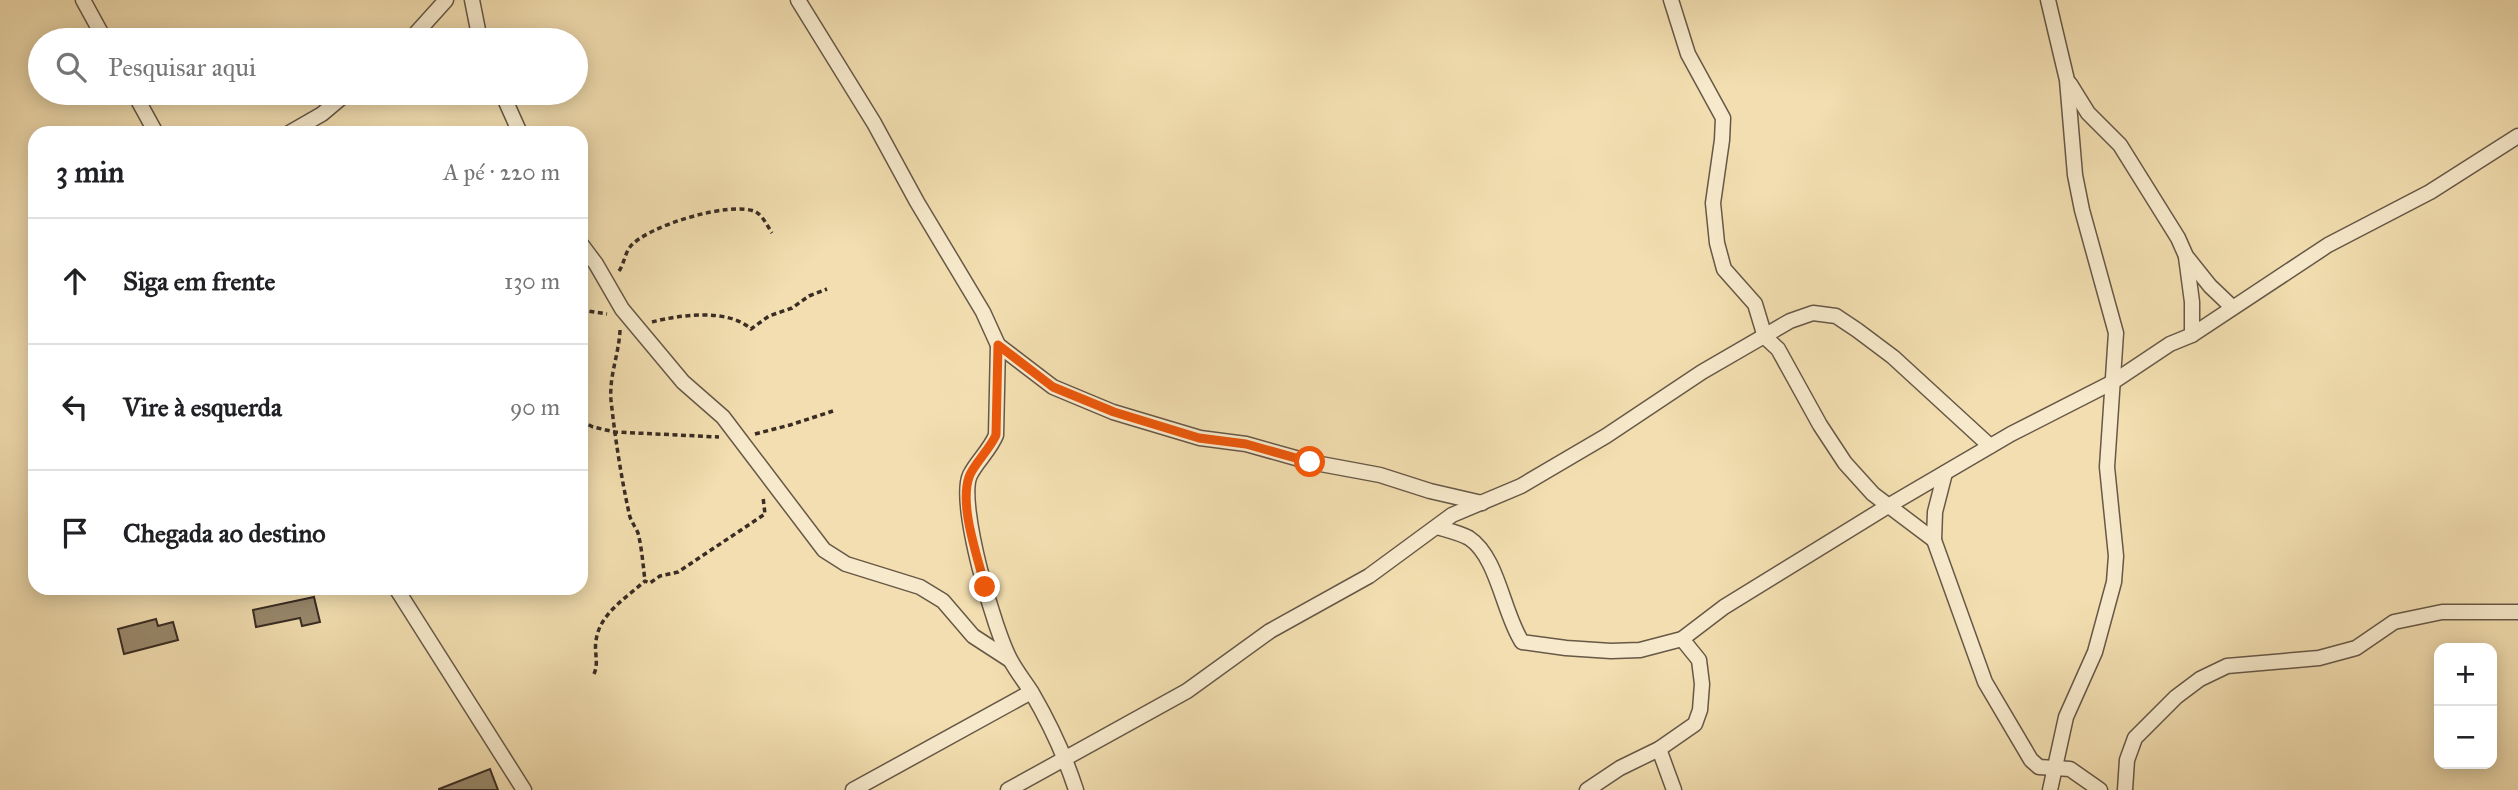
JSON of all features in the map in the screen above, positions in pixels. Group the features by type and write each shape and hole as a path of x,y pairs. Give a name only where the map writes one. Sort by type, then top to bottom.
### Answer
{"street":[{"path":"83,0 98,28"},
{"path":"421,28 446,0"},
{"path":"472,0 478,28"},
{"path":"798,0 874,123 917,202 983,312 998,345 996,435 990,448 969,476 969,523 985,587 1010,660 1031,692 1066,758 1076,790"},
{"path":"1671,0 1688,54 1723,118 1713,203 1717,243 1724,269 1755,304 1765,337 1778,349 1820,425 1845,463 1872,494 1934,540"},
{"path":"2048,0 2067,80 2075,175 2082,210 2116,333 2107,467 2116,556 2114,582 2095,652 2066,717 2050,790"},
{"path":"2067,80 2088,113 2120,145 2178,238 2186,256 2210,286 2232,307"},
{"path":"141,105 152,126"},
{"path":"301,126 333,105"},
{"path":"507,105 517,126"},
{"path":"1437,527 1470,539 1491,565 1513,628 1522,642 1611,651 1640,650 1682,639 1724,607 1888,506 1990,446 2113,382 2171,344 2192,335 2328,245 2430,192 2518,136"},
{"path":"588,253 629,319 683,382 723,417 824,550 846,564 920,587 943,601 973,636 1010,660"},
{"path":"2186,256 2192,302 2192,335"},
{"path":"1008,790 1187,691 1270,631 1369,576 1452,515 1521,486 1606,436 1702,372 1790,321 1812,313 1836,316 1893,357 1990,446"},
{"path":"998,345 1053,387 1114,412 1199,438 1246,444 1310,462 1380,475 1430,491 1482,503"},
{"path":"1945,473 1935,512 1934,540 1985,682 2031,760 2039,767 2070,769 2100,790"},
{"path":"400,595 524,790"},
{"path":"2125,790 2127,760 2135,738 2176,697 2200,679 2227,666 2319,658 2356,648 2394,622 2442,612 2518,611"},
{"path":"1587,790 1620,768 1659,749 1695,724 1700,710 1702,684 1699,660 1682,639"},
{"path":"853,790 1031,692"},
{"path":"1659,749 1674,790"}],"path":[{"path":"588,311 640,323 676,316 718,315 751,328 769,316 792,308 809,296 827,289"},
{"path":"588,424 615,432 738,437 790,425 833,411"},
{"path":"594,674 597,668 595,642 600,624 611,610 645,582 650,583 660,576 678,572 765,514 762,491"}],"building":[{"path":"314,597 320,622 302,626 300,618 256,627 253,610"},
{"path":"156,619 158,626 173,622 178,640 124,654 118,629"},
{"path":"490,769 498,790 439,790 439,789"}],"route":[{"path":"985,587 969,523 967,498 969,476 990,448 996,435 998,345 1053,387 1114,412 1199,438 1246,444 1310,462"}]}
